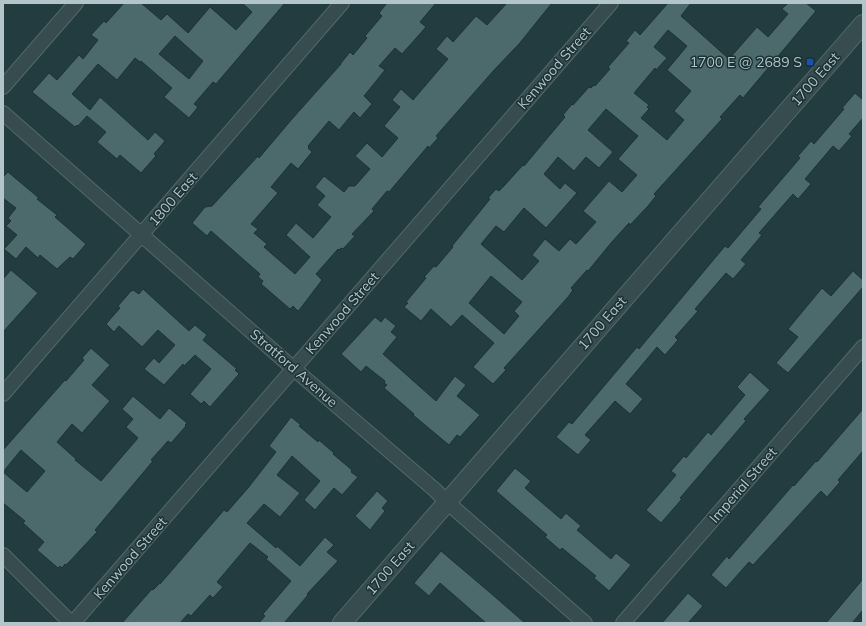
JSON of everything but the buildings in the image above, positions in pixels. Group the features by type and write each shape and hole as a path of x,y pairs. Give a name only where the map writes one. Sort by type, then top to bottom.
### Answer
{"street":[{"path":"3,87 76,3"},
{"name":"1800 East","path":"3,394 342,3"},
{"name":"Kenwood Street","path":"72,623 611,3"},
{"name":"1700 East","path":"342,623 863,24"},
{"name":"Stratford Avenue","path":"3,113 585,623"},
{"name":"Imperial Street","path":"623,623 863,347"},
{"path":"3,556 72,623"}],"place":[{"name":"1700 E @ 2689 S","path":"810,62"}]}
